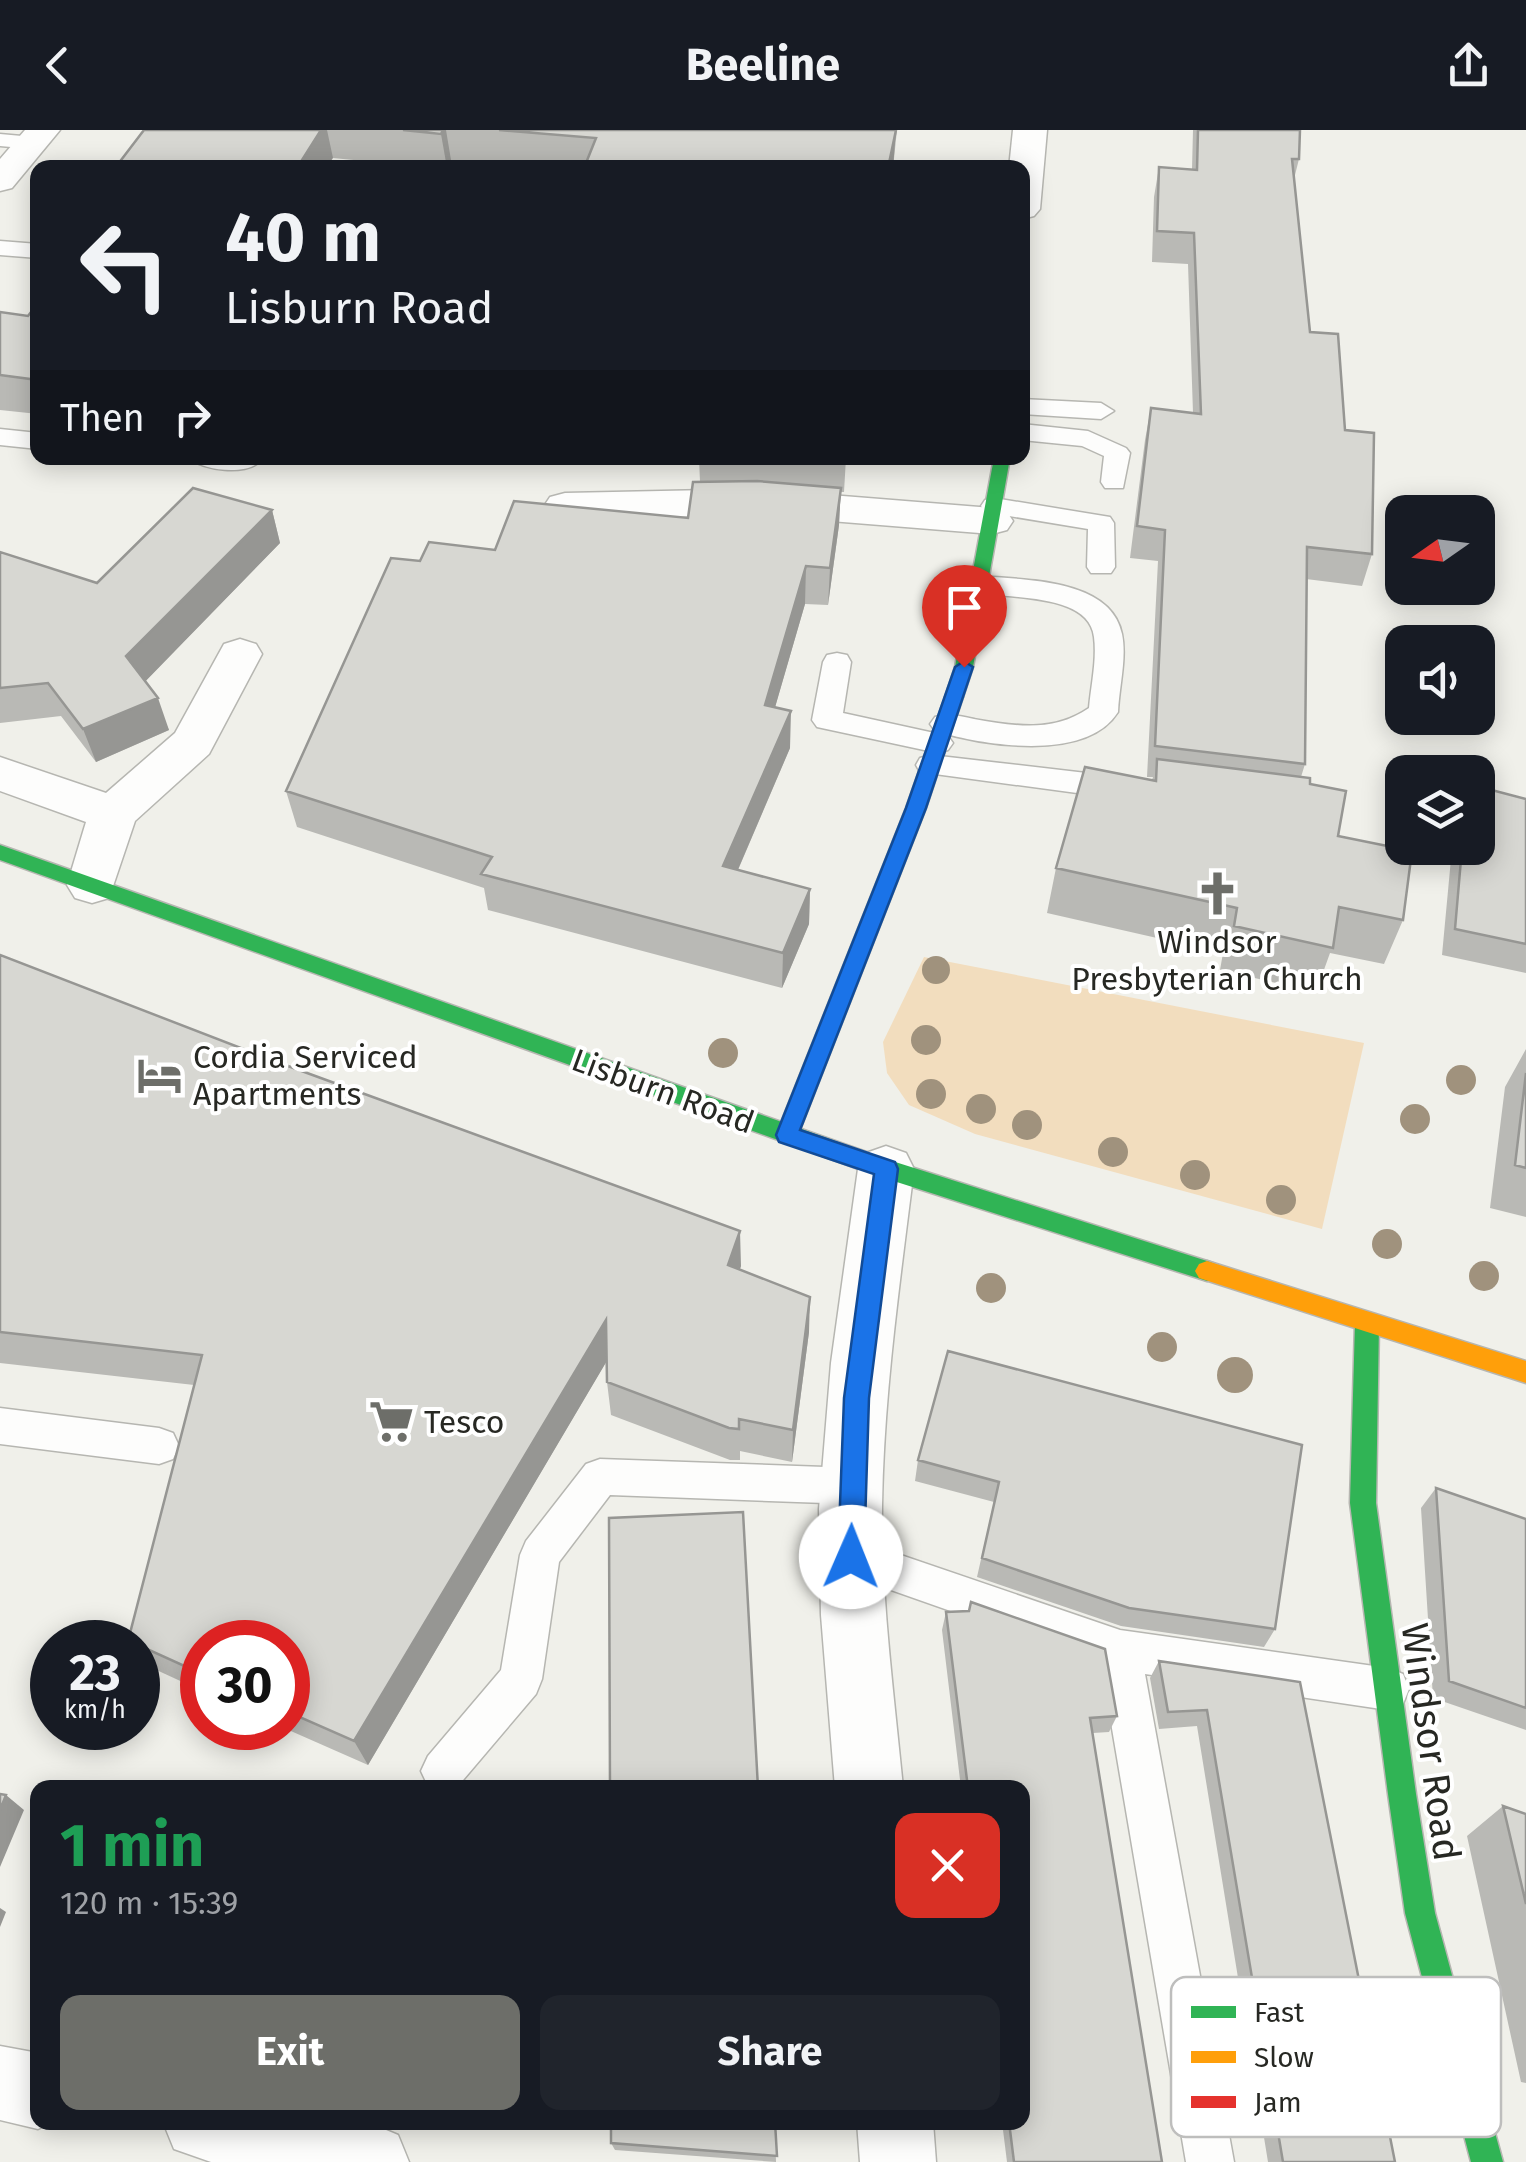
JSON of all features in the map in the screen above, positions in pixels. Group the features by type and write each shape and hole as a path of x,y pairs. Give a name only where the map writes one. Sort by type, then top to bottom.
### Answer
{"street":[{"path":"1027,160 1030,130"},
{"path":"0,182 25,138"},
{"path":"787,1135 964,667 1001,465"},
{"path":"565,506 757,502 993,514"},
{"path":"92,885 113,813 192,743 240,654"},
{"path":"0,774 113,813"},
{"name":"Lisburn Road","path":"0,852 886,1169 1526,1372"},
{"path":"867,1780 851,1557 852,1486 856,1398 886,1169"},
{"name":"Windsor Road","path":"1367,1323 1364,1503 1420,1913 1437,1977"},
{"path":"0,2083 30,2089"},
{"path":"227,2130 292,2151 370,2162"},
{"path":"896,2130 898,2162"},
{"name":"Windsor Road","path":"1480,2137 1487,2162"}],"lane":[{"path":"0,248 30,250"},
{"path":"1030,407 1101,411"},
{"path":"1030,433 1088,439 1116,453 1114,482"},
{"path":"0,437 30,439"},
{"path":"993,514 1101,523 1101,567"},
{"path":"938,744 1043,738 1087,726 1103,712 1108,631 1097,610 1074,599 1038,591 980,585"},
{"path":"838,662 827,720 1164,793"},
{"path":"0,1426 158,1446"},
{"path":"444,1771 521,1680 540,1555 600,1477 852,1486"},
{"path":"851,1557 1120,1650 1388,1689"},
{"path":"1120,1650 1177,1977"},
{"path":"1206,2137 1210,2162"}],"shaded area":[{"path":"924,957 1364,1043 1322,1229 975,1134 909,1105 887,1073 883,1042"}],"building":[{"path":"144,130 321,130 302,160 121,160"},
{"path":"403,130 443,130 441,134"},
{"path":"499,130 896,130 890,160 587,160 596,138"},
{"path":"1198,130 1300,130 1299,159 1292,159 1310,332 1338,334 1345,430 1374,433 1372,554 1307,547 1305,764 1155,746 1165,530 1137,526 1151,408 1201,414 1194,233 1157,231 1159,167 1197,170"},
{"path":"0,312 30,313 30,379 0,375"},
{"path":"757,481 841,488 830,568 806,566 765,705 791,711 723,866 810,889 783,953 481,874 492,857 286,791 391,558 420,561 429,542 495,550 514,501 688,518 693,482"},
{"path":"193,488 272,510 126,656 158,698 83,729 48,683 0,688 0,552 97,583"},
{"path":"1157,759 1310,778 1310,784 1346,791 1338,836 1385,846 1385,865 1410,865 1403,920 1339,907 1333,948 1234,926 1237,908 1056,868 1085,767 1156,781"},
{"path":"1495,791 1526,799 1526,944 1455,929 1461,865 1495,865"},
{"path":"0,955 277,1062 740,1231 728,1265 810,1297 793,1430 739,1419 739,1429 729,1428 607,1382 606,1320 354,1741 310,1722 310,1620 180,1620 180,1664 160,1655 160,1620 133,1620 202,1355 0,1332"},
{"path":"1526,1073 1526,1168 1515,1165"},
{"path":"948,1351 1302,1445 1275,1629 1129,1608 982,1558 999,1482 918,1460"},
{"path":"1436,1488 1526,1519 1526,1708 1449,1681"},
{"path":"743,1512 758,1780 610,1780 609,1518"},
{"path":"971,1602 1105,1649 1117,1716 1090,1718 1162,2162 1014,2162 1010,2130 1030,2130 1030,1780 967,1780 946,1612 969,1611"},
{"path":"1159,1661 1300,1682 1358,1977 1252,1977 1207,1710 1168,1712"},
{"path":"1503,1806 1526,1814 1526,1904"},
{"path":"611,2130 775,2130 777,2156 611,2143"},
{"path":"1279,2137 1390,2137 1395,2162 1283,2162"}],"traffic: fast":[{"path":"954,697 964,667 1001,465"},
{"path":"0,852 886,1169 1207,1271"},
{"path":"1367,1323 1363,1503 1420,1913 1437,1977"},
{"path":"1480,2137 1487,2162"}],"traffic: slow":[{"path":"1207,1271 1526,1372"}],"traffic: jam":[{"path":"787,1135 916,808 954,697"}],"place":[{"name":"Windsor Presbyterian Church","path":"1217,894"},
{"name":"Cordia Serviced Apartments","path":"160,1075"},
{"name":"Tesco","path":"391,1422"}],"route":[{"path":"851,1557 856,1398 886,1169 787,1135 916,808 964,667"}]}
